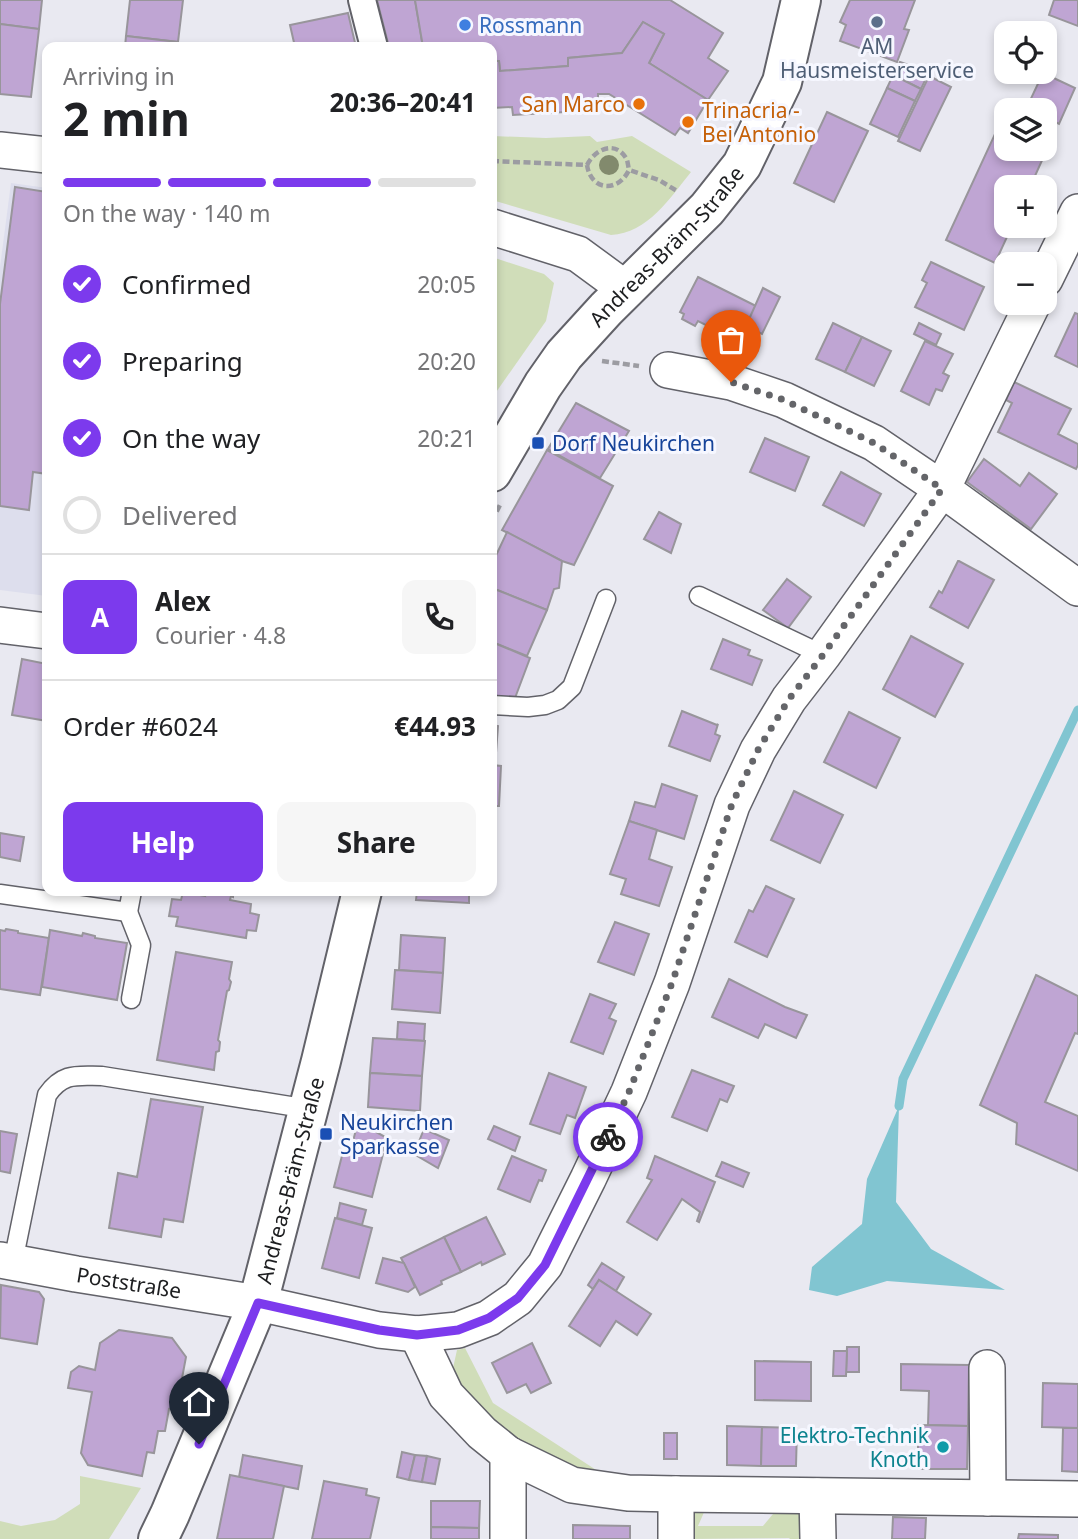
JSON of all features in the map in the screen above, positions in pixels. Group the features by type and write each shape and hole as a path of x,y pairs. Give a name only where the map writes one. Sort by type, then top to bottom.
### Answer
{"main road":[{"name":"Andreas-Bräm-Straße","path":"497,463 559,363 606,309 707,209 742,165 782,82 801,0"},
{"name":"Andreas-Bräm-Straße","path":"158,1539 258,1303 361,896"}],"street":[{"path":"362,0 373,42"},
{"path":"0,150 42,154"},
{"path":"1057,255 1078,212"},
{"path":"497,229 579,254 626,290"},
{"name":"Poststraße","path":"7,1261 258,1303 379,1330 417,1335 458,1330 489,1318 518,1298 545,1265 629,1092 672,983 732,804 764,740 789,699 942,489 1027,315"},
{"path":"668,370 731,382 784,400 874,443 1078,588"},
{"path":"0,625 42,630"},
{"path":"417,1335 446,1395 482,1433 508,1454 572,1485 628,1493 1078,1499"},
{"path":"987,1368 988,1498"},
{"path":"508,1454 508,1539"},
{"path":"676,1539 677,1494"},
{"path":"817,1496 818,1539"}],"lane":[{"path":"699,596 823,655"},
{"path":"497,705 545,705 558,700 572,687 606,598"},
{"path":"0,894 128,912"},
{"path":"131,896 128,912 141,945 131,999"},
{"path":"7,1261 47,1095 55,1083 72,1076 102,1076 309,1109"}],"path":[{"path":"614,148 625,157 629,170 618,184 607,186 596,182 587,165 592,155 601,149 614,148"},
{"path":"497,161 587,165"},
{"path":"629,170 659,180 680,192"}],"shaded area":[{"path":"11,183 42,187 42,595 0,590 0,267"}],"green space":[{"path":"497,136 590,136 597,142 632,136 691,172 666,203 647,221 624,233 611,235 497,201"},
{"path":"497,259 544,274 554,283 546,321 497,391"},
{"path":"465,1348 493,1403 607,1477 578,1472 526,1446 490,1421 455,1383 453,1368 457,1350"},
{"path":"80,1476 141,1488 109,1539 0,1539 0,1521 21,1526 55,1520 80,1504"},
{"path":"709,1501 698,1526 763,1526 783,1502 802,1512 808,1539 688,1539 687,1517 696,1504"}],"water":[{"path":"899,1106 896,1202 931,1249 1005,1290 887,1281 837,1296 809,1290 812,1267 862,1224 867,1179"}],"building":[{"path":"0,0 42,0 39,29 0,24"},
{"path":"130,0 183,0 178,42 126,36"},
{"path":"377,0 415,0 422,42 388,42"},
{"path":"415,0 670,0 723,33 708,58 728,71 708,100 649,63 664,34 643,22 622,53 568,58 568,66 500,71 497,42 422,42"},
{"path":"850,0 915,0 904,29 909,30 897,62 840,41 846,25 840,22"},
{"path":"1054,0 1078,0 1078,26 1049,15"},
{"path":"348,13 355,42 294,42 290,25"},
{"path":"643,22 664,34 649,63 708,100 688,133 680,128 675,135 609,94 598,94 598,102 564,103 565,112 513,115 512,107 497,108 497,61 500,71 568,66 568,58 622,53"},
{"path":"0,24 39,29 31,97 0,94"},
{"path":"126,36 178,42 125,42"},
{"path":"900,62 929,72 921,89 893,75"},
{"path":"893,75 921,89 915,101 887,88"},
{"path":"929,76 951,87 920,151 898,141"},
{"path":"1057,80 1075,88 1059,124 1057,98 1031,98 1038,84 1057,84"},
{"path":"887,88 915,101 898,137 870,124"},
{"path":"827,112 868,131 834,202 794,183"},
{"path":"994,136 994,161 1042,161 1035,175 994,175 994,238 1006,238 1000,252 994,252 994,263 946,240"},
{"path":"15,187 42,191 42,473 33,472 29,510 0,506 0,304"},
{"path":"931,262 984,287 964,330 915,307 927,283 922,280"},
{"path":"698,277 756,306 738,341 698,321 695,326 682,319 684,314 680,312"},
{"path":"763,288 780,297 762,334 746,326"},
{"path":"1075,313 1078,314 1078,367 1055,356"},
{"path":"833,323 862,337 845,372 816,359"},
{"path":"919,323 941,334 936,345 914,334"},
{"path":"862,337 891,351 874,386 845,372"},
{"path":"925,341 953,354 943,373 949,376 942,391 936,389 929,405 901,391"},
{"path":"1014,382 1071,409 1058,434 1078,444 1076,469 998,432 1012,403 1006,400"},
{"path":"576,403 629,431 600,478 548,449"},
{"path":"765,438 809,457 795,491 750,472"},
{"path":"547,450 613,486 574,565 502,530"},
{"path":"984,459 1020,486 1029,473 1057,494 1031,529 967,482"},
{"path":"841,472 881,494 864,526 823,505"},
{"path":"659,512 681,524 671,553 644,539"},
{"path":"507,532 562,561 559,588 554,589 547,610 497,590 497,553"},
{"path":"958,561 994,580 968,628 930,607 939,591 942,593"},
{"path":"787,579 811,597 788,628 763,610"},
{"path":"497,590 547,610 527,656 497,644"},
{"path":"911,636 963,664 935,717 883,689"},
{"path":"723,639 750,650 748,655 762,660 752,685 711,669"},
{"path":"497,644 530,658 515,698 497,696"},
{"path":"22,659 42,663 42,720 12,715"},
{"path":"682,711 718,724 715,734 720,736 710,761 669,746"},
{"path":"849,712 900,738 876,788 824,762"},
{"path":"497,766 501,766 497,806"},
{"path":"662,784 697,796 684,839 629,821 635,802 655,807"},
{"path":"794,791 843,815 820,863 771,840"},
{"path":"629,821 657,830 649,859 672,867 659,906 621,894 626,879 610,874"},
{"path":"0,833 24,837 20,861 0,857"},
{"path":"766,886 794,899 767,957 735,942 749,910 753,912"},
{"path":"182,896 231,896 230,900 251,904 250,913 259,915 256,931 247,930 246,938 176,926 178,917 169,916 172,899 181,900"},
{"path":"416,896 469,896 469,903 416,900"},
{"path":"615,922 649,934 634,975 598,962"},
{"path":"0,930 49,938 40,995 0,989"},
{"path":"50,930 82,936 83,933 95,938 127,943 117,1000 42,987"},
{"path":"401,935 445,938 443,973 399,970"},
{"path":"176,952 232,962 229,979 231,982 227,991 214,1070 157,1060"},
{"path":"395,970 443,973 440,1013 392,1009"},
{"path":"1036,975 1078,996 1078,1034 1075,1033 1045,1102 1078,1116 1078,1171 1016,1144 1017,1123 980,1105"},
{"path":"729,979 807,1015 796,1038 765,1024 758,1038 712,1017"},
{"path":"590,994 616,1004 609,1018 616,1021 603,1054 571,1042"},
{"path":"398,1022 425,1024 424,1041 397,1039"},
{"path":"373,1038 425,1041 422,1076 370,1073"},
{"path":"692,1070 734,1086 727,1102 720,1099 707,1131 672,1117"},
{"path":"370,1073 422,1076 420,1111 368,1107"},
{"path":"549,1073 586,1087 575,1118 567,1115 560,1134 530,1124"},
{"path":"151,1099 203,1107 183,1222 164,1219 161,1237 109,1228 118,1173 137,1177"},
{"path":"358,1122 387,1138 382,1153 352,1145"},
{"path":"494,1126 520,1137 515,1151 488,1139"},
{"path":"424,1129 449,1140 438,1168 414,1154"},
{"path":"0,1131 17,1134 10,1173 0,1171"},
{"path":"345,1144 383,1154 372,1197 334,1187"},
{"path":"512,1156 546,1170 530,1202 498,1189"},
{"path":"655,1156 715,1182 699,1222 700,1212 682,1199 657,1240 627,1222 652,1180 647,1178"},
{"path":"722,1162 749,1173 743,1187 716,1176"},
{"path":"340,1203 366,1210 362,1225 337,1218"},
{"path":"486,1217 505,1254 461,1272 444,1237"},
{"path":"335,1218 372,1228 359,1278 322,1268"},
{"path":"444,1237 461,1272 420,1295 401,1258"},
{"path":"383,1258 404,1263 415,1287 408,1292 376,1283"},
{"path":"602,1263 624,1277 616,1291 599,1280 593,1289 588,1285"},
{"path":"599,1280 651,1314 637,1335 616,1321 600,1346 569,1326"},
{"path":"1,1285 39,1292 44,1299 37,1344 0,1338"},
{"path":"119,1330 172,1338 186,1357 176,1410 169,1409 165,1431 158,1431 154,1453 147,1452 142,1476 88,1465 81,1453 92,1392 68,1388 71,1372 79,1366 95,1370 100,1343"},
{"path":"532,1343 551,1383 531,1393 526,1384 507,1393 492,1363"},
{"path":"847,1347 859,1347 859,1372 846,1372"},
{"path":"834,1351 847,1351 846,1376 833,1376"},
{"path":"755,1361 811,1362 811,1401 755,1400"},
{"path":"901,1364 969,1365 968,1426 928,1425 929,1391 901,1390"},
{"path":"1043,1383 1078,1384 1078,1428 1042,1427"},
{"name":"Elektro-Technik Knoth","path":"918,1425 968,1426 967,1469 918,1469"},
{"path":"727,1426 762,1427 761,1466 727,1465"},
{"path":"762,1427 797,1428 796,1466 761,1466"},
{"path":"1063,1428 1078,1428 1078,1472 1062,1471"},
{"path":"664,1433 677,1433 677,1459 664,1459"},
{"path":"402,1452 415,1455 409,1480 397,1477"},
{"path":"243,1455 302,1466 298,1489 239,1477"},
{"path":"415,1455 427,1456 422,1482 409,1480"},
{"path":"427,1456 440,1459 435,1484 422,1482"},
{"path":"230,1475 284,1486 273,1539 217,1539"},
{"path":"324,1481 367,1489 366,1495 379,1498 370,1539 312,1539"},
{"path":"431,1501 480,1501 479,1528 431,1527"},
{"path":"893,1517 926,1518 925,1539 892,1539"},
{"path":"573,1525 630,1526 630,1539 573,1539"},
{"path":"431,1527 479,1528 479,1539 431,1539"},
{"path":"1019,1534 1058,1535 1058,1539 1018,1539"}],"waterway":[{"path":"899,1106 903,1079 1078,710"}],"way so far":[{"path":"608,1137 629,1092 672,983 732,804 758,750 789,699 942,489 874,443 784,400 731,382"}],"place":[{"name":"AM Hausmeisterservice","path":"877,22"},
{"name":"Rossmann","path":"465,25"},
{"name":"San Marco","path":"639,104"},
{"name":"Trinacria - Bei Antonio","path":"688,122"},
{"name":"Dorf Neukirchen","path":"538,443"},
{"name":"Neukirchen Sparkasse","path":"326,1134"},
{"name":"Elektro-Technik Knoth","path":"943,1447"}],"route":[{"path":"199,1444 258,1303 379,1330 417,1335 458,1330 489,1318 518,1298 545,1265 608,1137"}]}
